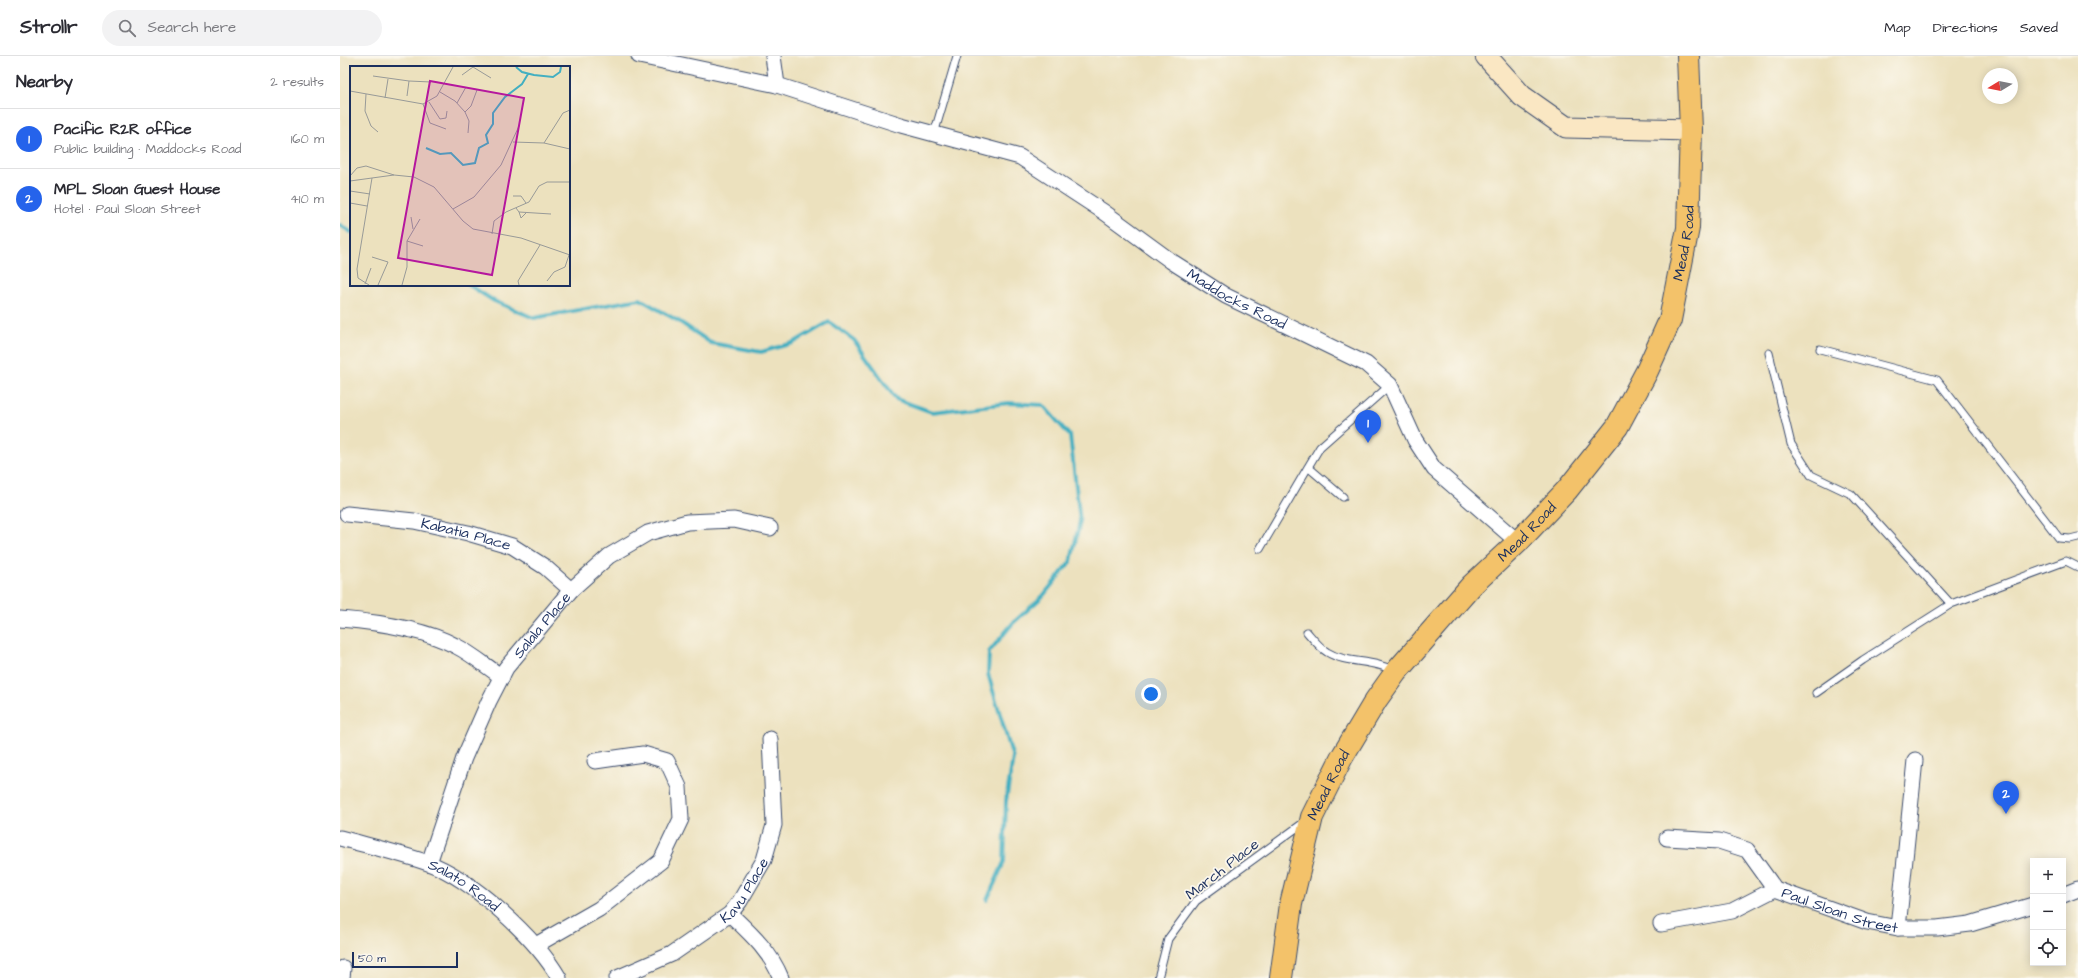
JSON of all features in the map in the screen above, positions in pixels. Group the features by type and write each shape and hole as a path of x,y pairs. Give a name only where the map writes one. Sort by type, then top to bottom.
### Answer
{"main road":[{"path":"1486,56 1522,96 1566,127 1691,130"},
{"name":"Mead Road","path":"1281,978 1291,904 1312,817 1342,758 1396,672 1472,585 1518,542 1567,490 1616,427 1647,370 1670,320 1688,228 1691,130 1688,56"}],"street":[{"name":"Maddocks Road","path":"638,56 777,85 901,125 1020,158 1104,212 1171,261 1226,296 1366,364 1390,385 1415,440 1434,469 1518,542"},
{"path":"773,56 777,85"},
{"name":"Kabatia Place","path":"347,514 414,521 468,533 512,546 545,567 571,590"},
{"name":"Salala Place","path":"429,863 464,758 489,701 506,668 571,590 609,556 648,533 687,522 734,520 770,528"},
{"path":"340,619 360,620 439,638 458,646 502,677"},
{"name":"Kavu Place","path":"617,978 672,954 730,914 740,901 764,860 774,825 770,739"},
{"path":"536,946 599,909 661,861 681,819 679,787 667,761 643,754 595,761"},
{"path":"1898,928 1916,760"},
{"name":"Salato Road","path":"340,838 429,863 466,882 536,946 559,978"},
{"name":"Paul Sloan Street","path":"1667,838 1719,841 1747,850 1775,889 1867,922 1898,928 1937,928 1970,924 2030,906"},
{"path":"1661,924 1732,911 1775,889"},
{"path":"2066,894 2078,889"},
{"path":"730,914 761,944 774,961 781,978"}],"lane":[{"path":"934,134 957,56"},
{"path":"1820,349 1937,380 2059,538 2070,539 2078,537"},
{"path":"1769,353 1791,444 1811,475 1850,494 1952,604"},
{"path":"1260,549 1320,447 1390,385"},
{"path":"1308,467 1343,498"},
{"path":"1816,693 1863,660 1952,604 2066,561 2078,567"},
{"path":"1307,632 1327,652 1354,660 1382,664 1396,672"},
{"name":"March Place","path":"1158,978 1168,940 1196,901 1312,817"}],"waterway":[{"path":"340,225 350,231"},
{"path":"471,286 494,301 534,318 640,299 680,322 711,343 761,352 793,343 829,322 854,340 896,399 932,412 1009,403 1043,405 1070,436 1080,521 1071,561 1043,596 1013,623 989,652 988,674 1013,758 1006,801 1004,862 987,900"}],"place":[{"name":"Pacific R2R office","path":"1368,443"},
{"name":"MPL Sloan Guest House","path":"2006,814"}]}
